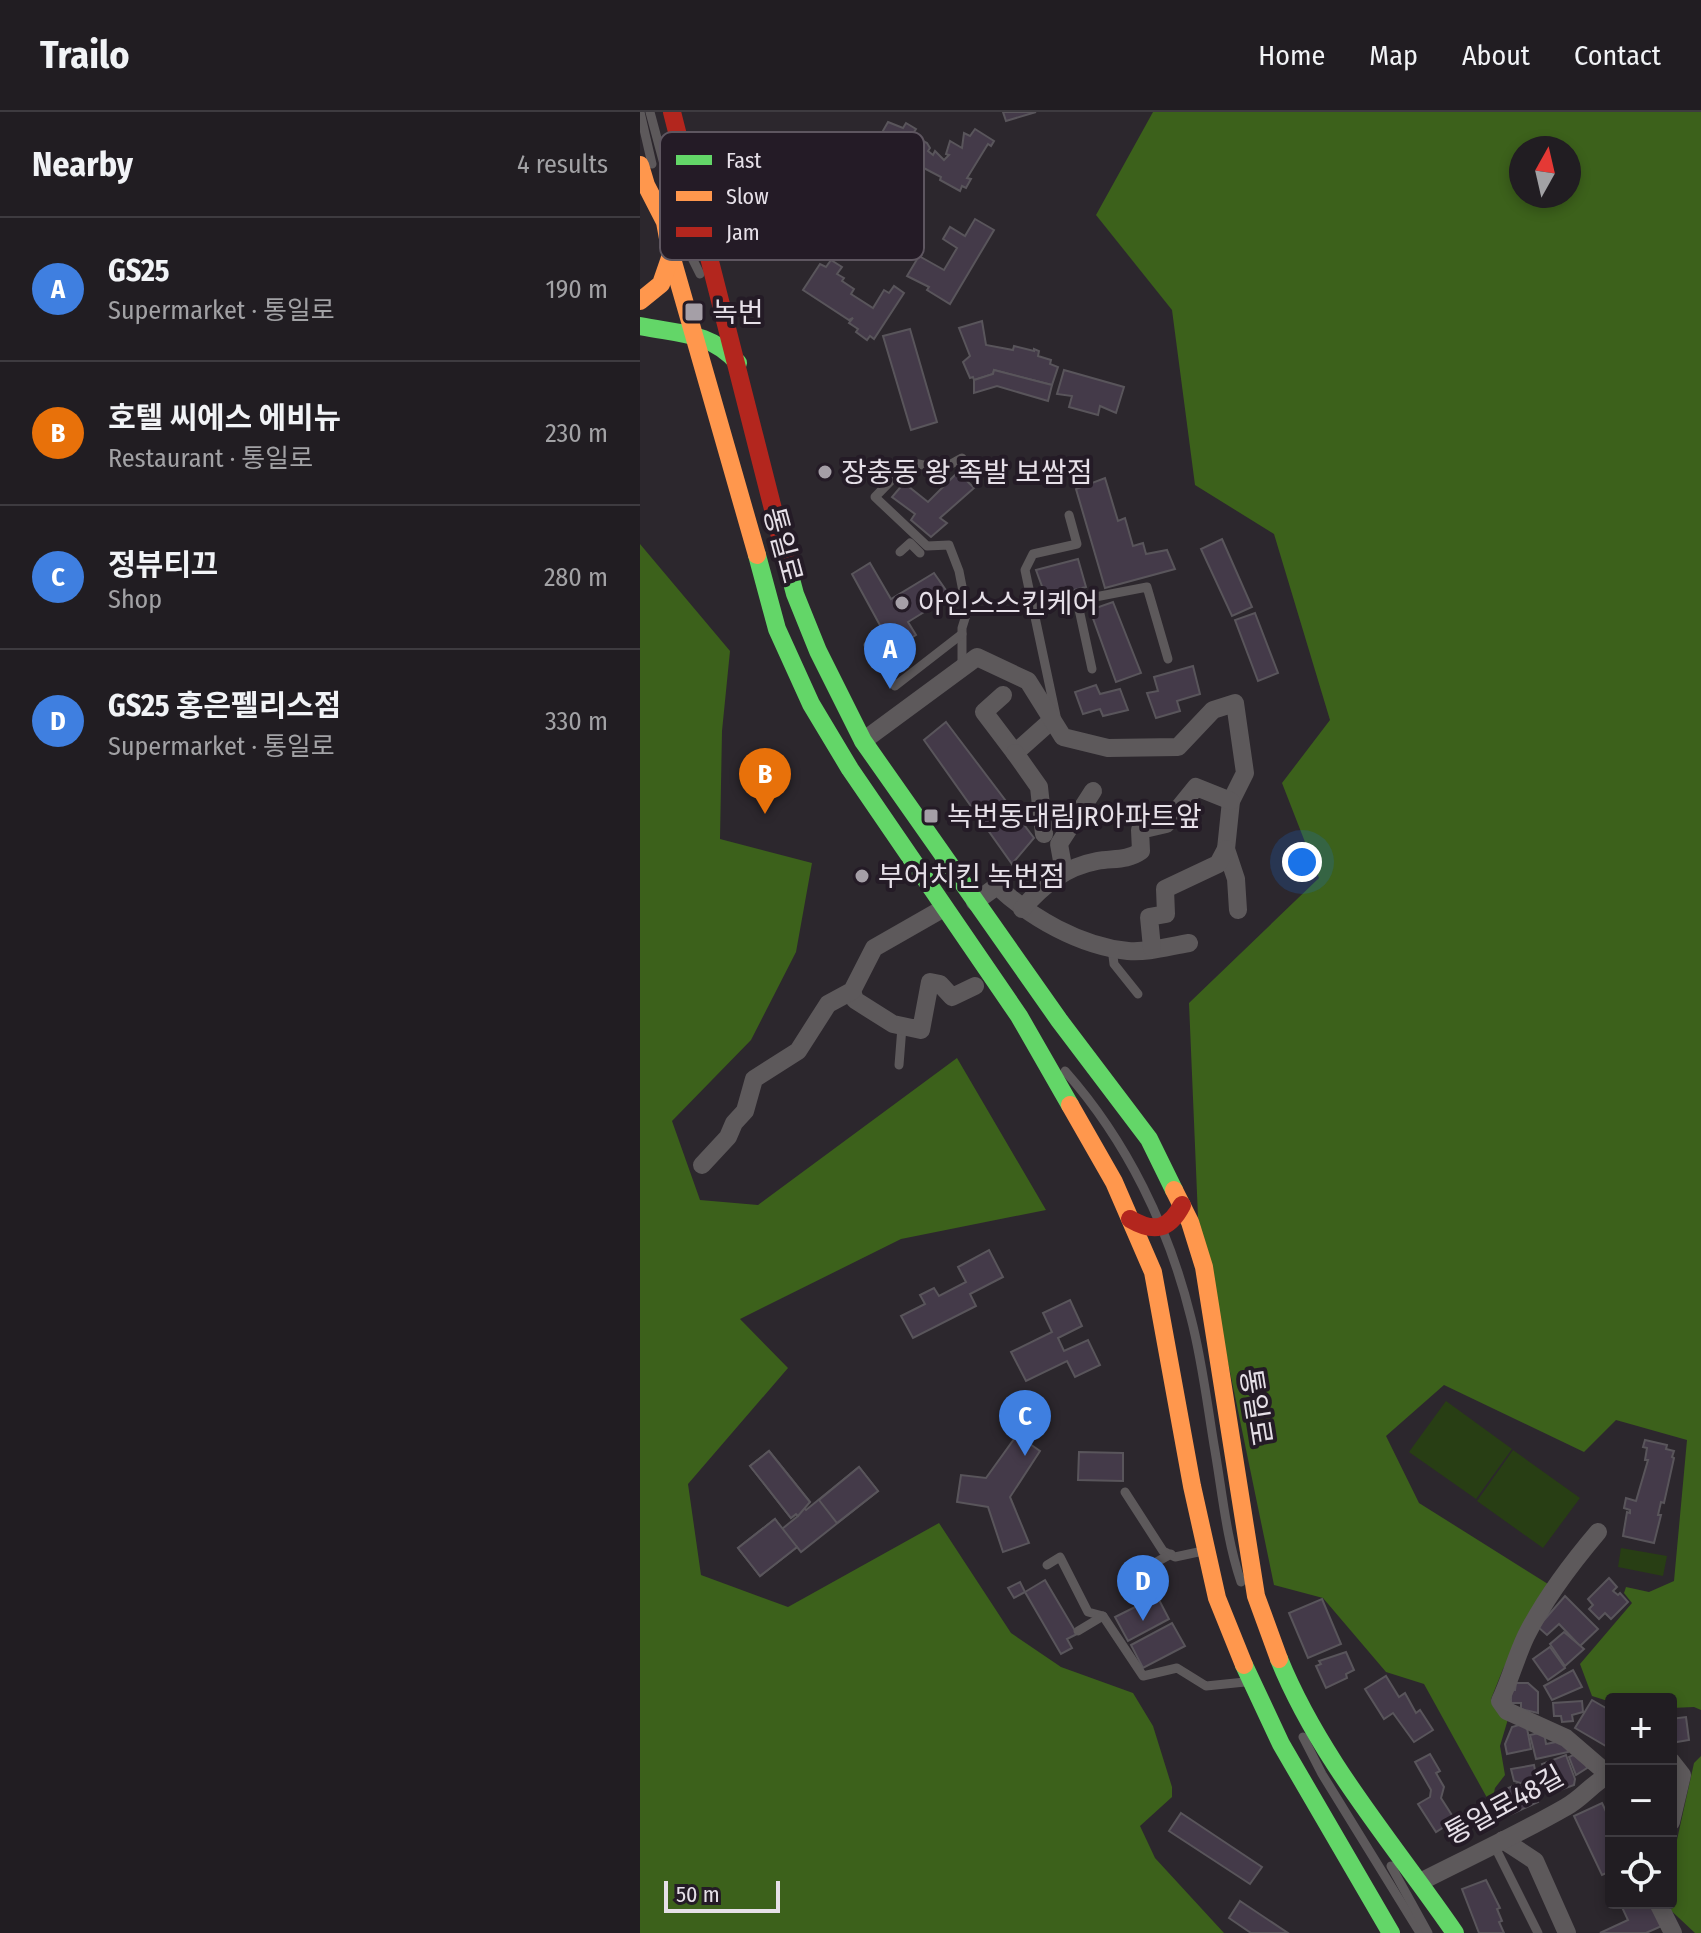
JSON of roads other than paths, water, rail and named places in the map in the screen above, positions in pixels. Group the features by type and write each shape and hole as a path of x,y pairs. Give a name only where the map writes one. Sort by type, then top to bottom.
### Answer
{"main road":[{"name":"통일로","path":"672,112 677,132"},
{"name":"통일로","path":"640,165 660,212"},
{"path":"640,301 661,284 669,260"},
{"name":"통일로","path":"673,260 777,629 811,704 827,730 1019,1016 1098,1150 1153,1272 1192,1486 1226,1625 1281,1744 1391,1933"},
{"name":"통일로","path":"710,260 795,594 835,693 863,741 975,902 1149,1139 1182,1205 1201,1254 1256,1596 1292,1688 1345,1775 1455,1933"},
{"path":"640,326 711,340 725,348 738,363"},
{"path":"1130,1219 1144,1227 1162,1227 1172,1223 1182,1205"},
{"path":"1161,1303 1170,1284 1181,1279 1199,1280 1209,1292"}],"street":[{"path":"863,741 977,657 1028,681 1063,737 1108,748 1178,747 1213,710 1235,703 1245,773 1231,801 1226,849 1218,864 1165,889 1166,914 1149,917 1152,948"},
{"path":"1003,695 984,712 1039,787 1044,834"},
{"path":"1015,753 1055,725"},
{"path":"1022,909 1042,886 1064,872 1096,861 1132,858 1141,851 1140,830 1166,824 1196,787 1231,801"},
{"path":"1064,872 1059,844 1093,791"},
{"path":"1226,849 1236,879 1238,910"},
{"path":"975,902 997,886 1022,909 1095,945 1131,952 1189,943"},
{"path":"702,1165 728,1137 734,1123 745,1111 754,1079 798,1051 828,1004 852,991 874,948 944,908"},
{"path":"852,991 855,1000 902,1027 921,1030 930,982 940,984 952,997 975,986"},
{"path":"1598,1532 1563,1573 1525,1638 1500,1701 1507,1711 1566,1738 1605,1770"},
{"path":"1677,1769 1682,1775 1677,1796"},
{"name":"통일로48길","path":"1420,1882 1573,1804 1605,1776"},
{"path":"1499,1842 1535,1861 1567,1933"},
{"path":"1661,1909 1673,1933"}],"lane":[{"path":"640,112 660,200"},
{"path":"650,112 660,149"},
{"path":"693,260 727,327"},
{"path":"923,549 875,497 909,462 942,469 962,458"},
{"path":"1055,725 1025,570 1033,554 1077,544 1069,515"},
{"path":"900,552 910,543 923,549 949,545 959,571 967,612 962,634 962,667"},
{"path":"910,561 923,549"},
{"path":"1033,609 1147,587 1168,659"},
{"path":"1077,600 1092,669"},
{"path":"868,645 895,686 962,634"},
{"path":"1112,948 1114,964 1138,994"},
{"path":"1019,1016 1092,1101 1125,1154 1162,1227 1192,1321 1237,1571 1258,1633 1293,1714"},
{"path":"899,1065 902,1027"},
{"path":"1075,1042 1092,1101"},
{"path":"1216,1454 1252,1567"},
{"path":"1125,1492 1163,1551 1175,1557 1206,1550"},
{"path":"1133,1575 1171,1554"},
{"path":"1047,1565 1060,1557 1088,1612 1103,1616 1143,1676 1177,1668 1206,1686 1251,1681"},
{"path":"1078,1631 1103,1616"},
{"path":"1298,1727 1322,1774 1420,1933"},
{"path":"1345,1775 1359,1813 1428,1933"},
{"path":"1499,1842 1538,1933"}],"place":[{"name":"녹번","path":"694,312"},
{"name":"장충동 왕 족발 보쌈점","path":"825,472"},
{"name":"아인스스킨케어","path":"902,603"},
{"name":"GS25","path":"890,689"},
{"name":"호텔 씨에스 에비뉴","path":"765,814"},
{"name":"녹번동대림JR아파트앞","path":"931,816"},
{"name":"부어치킨 녹번점","path":"862,876"},
{"name":"정뷰티끄","path":"1025,1456"},
{"name":"GS25 홍은펠리스점","path":"1143,1621"}]}
